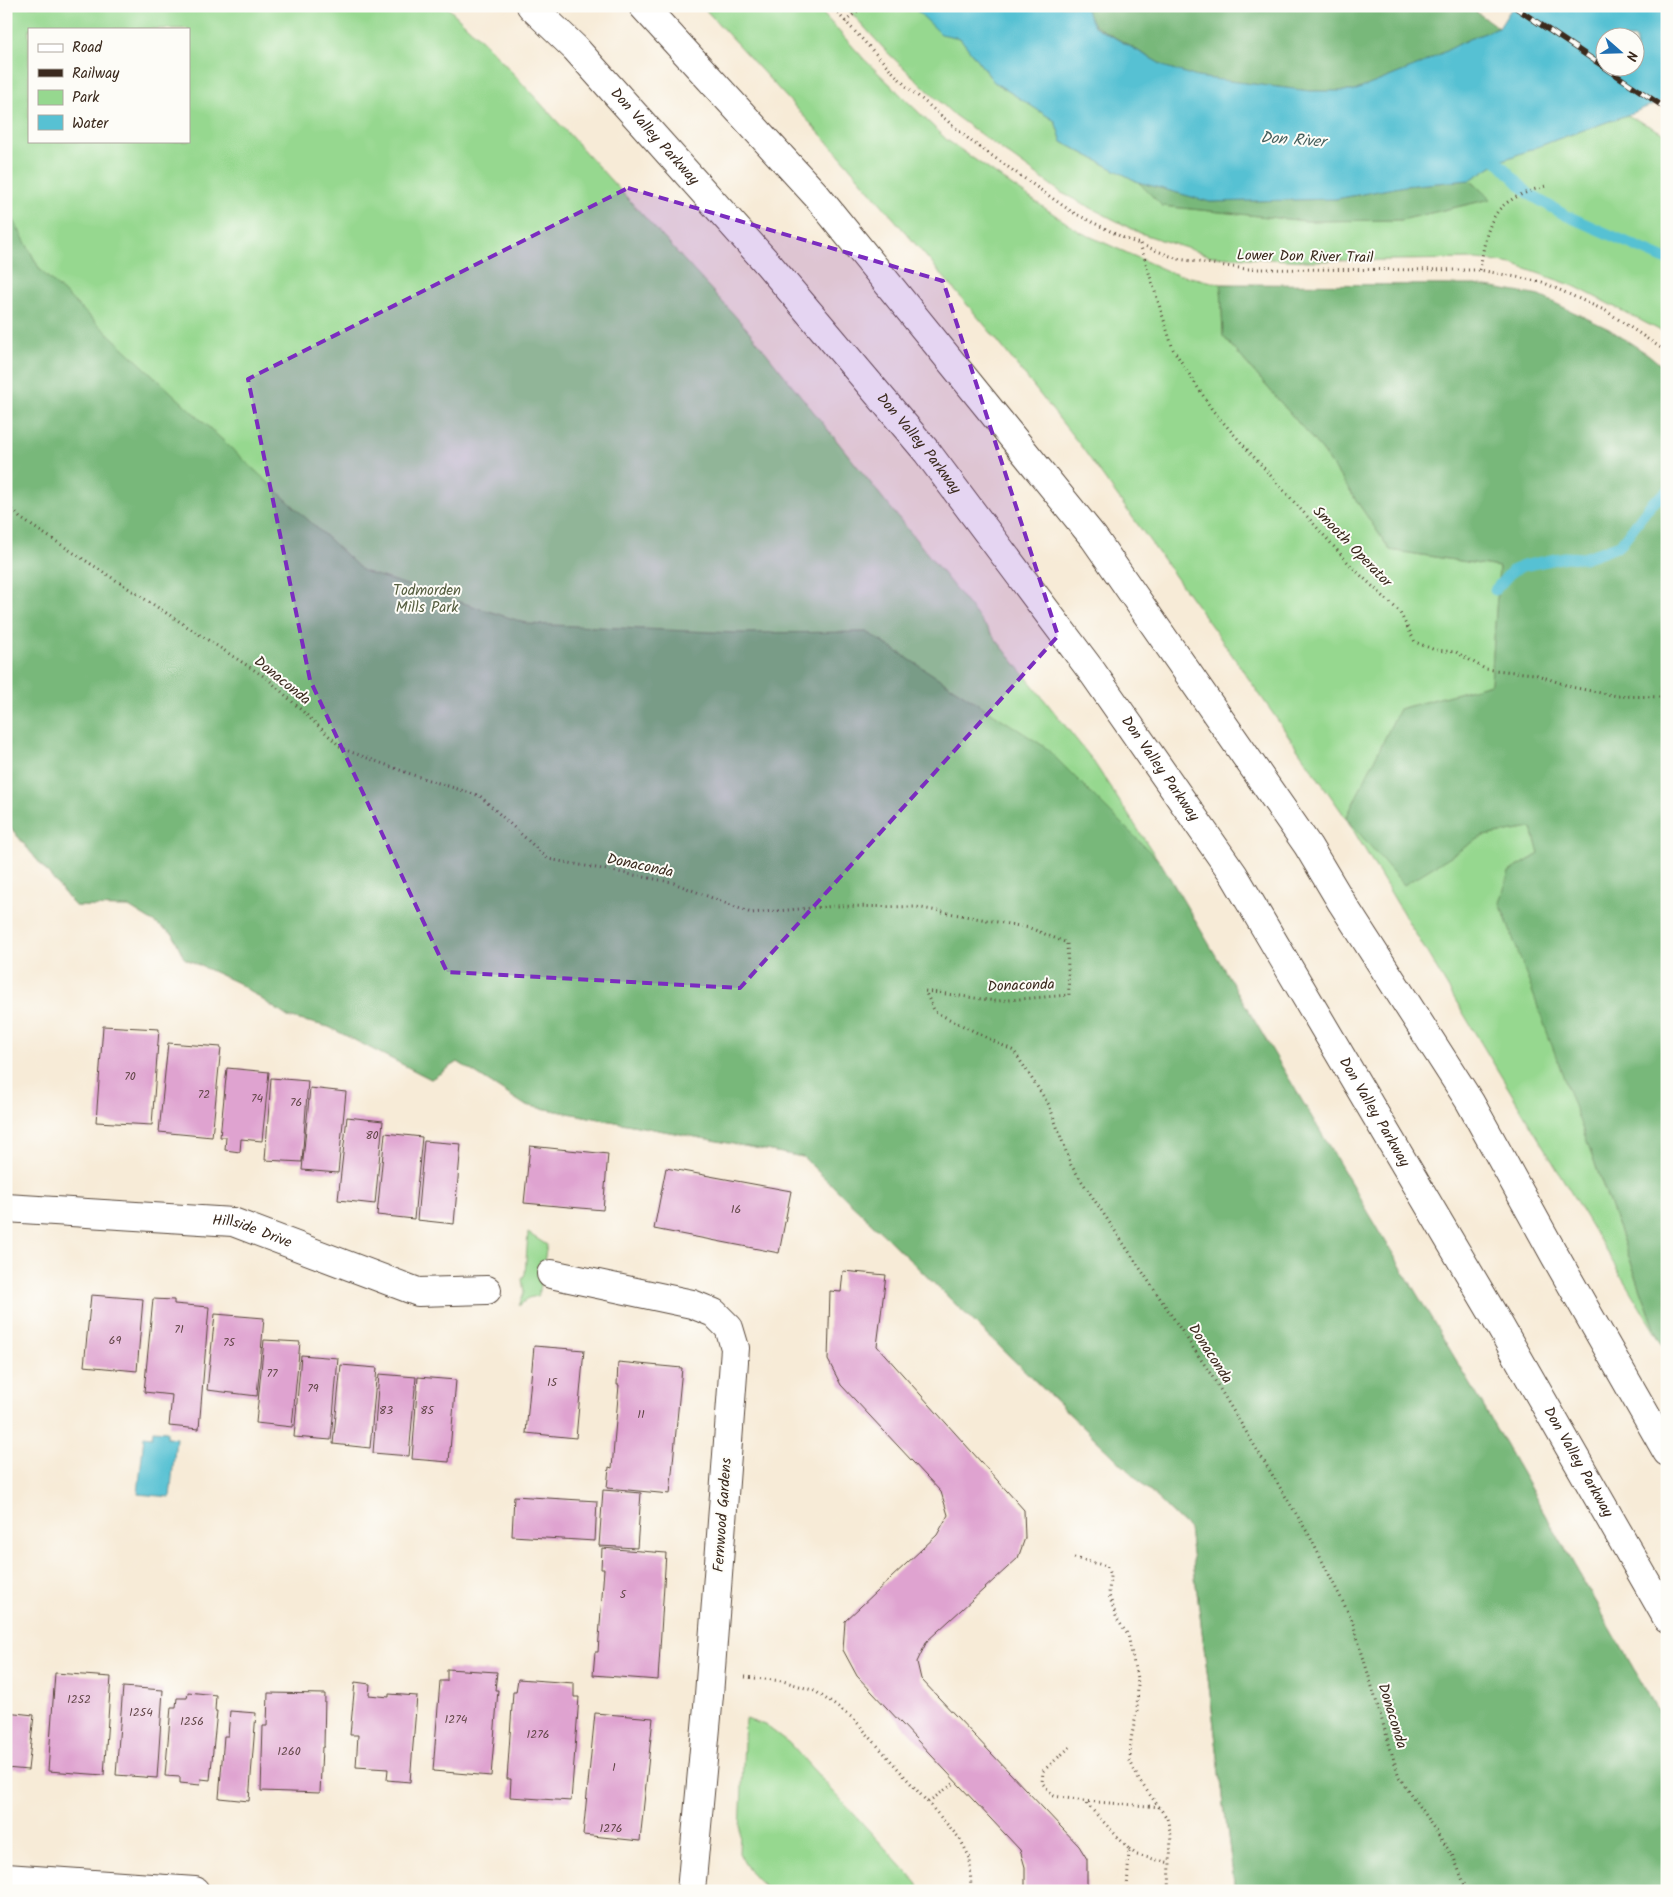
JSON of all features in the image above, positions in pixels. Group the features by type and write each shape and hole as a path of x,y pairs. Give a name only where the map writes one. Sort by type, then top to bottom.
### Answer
{"main road":[{"name":"Don Valley Parkway","path":"531,6 575,48 769,265 920,444 1098,681 1234,875 1488,1305 1667,1618"},
{"path":"642,6 816,195 1094,538 1308,846 1342,903 1470,1102 1667,1452"},
{"name":"Hillside Drive","path":"6,1208 232,1222 418,1292 487,1290"},
{"name":"Fernwood Gardens","path":"551,1274 699,1307 714,1313 729,1328 735,1348 707,1724 692,1891"},
{"path":"6,1878 156,1890 195,1891"}],"path":[{"name":"Lower Don River Trail","path":"831,6 905,85 972,142 1072,212 1124,238 1178,259 1246,269 1480,270 1542,282 1606,311 1667,352"},
{"path":"845,22 863,6"},
{"path":"1480,270 1485,241 1499,210 1522,193 1546,186"},
{"name":"Smooth Operator","path":"1140,244 1173,349 1213,412 1354,568 1399,611 1415,642 1435,650 1456,652 1485,669 1535,674 1571,687 1617,696 1662,698 1667,702"},
{"name":"Donaconda","path":"6,502 20,518 268,679 343,749 416,776 480,796 548,859 671,882 751,913 837,906 916,907 1030,928 1067,942 1069,995 996,1001 926,991 935,1012 1014,1051 1049,1105 1071,1165 1212,1376 1309,1535 1352,1620 1399,1777 1454,1858 1467,1891"},
{"path":"1074,1558 1107,1566 1110,1576 1109,1594 1117,1618 1128,1636 1138,1683 1136,1711 1130,1739 1130,1761 1139,1780 1167,1818 1171,1835 1169,1891"},
{"path":"745,1677 783,1681 815,1691 854,1719 960,1839 970,1858 971,1891"},
{"path":"1070,1747 1043,1771 1042,1783 1054,1796 1084,1801 1160,1807"},
{"path":"928,1802 956,1782"},
{"path":"1084,1801 1129,1849 1137,1855 1170,1863"},
{"path":"1127,1891 1129,1849"}],"highlighted area":[{"path":"628,188 943,281 1058,636 740,988 447,972 310,680 248,379"}],"green space":[{"name":"Todmorden Mills Park","path":"6,6 446,6 489,47 748,330 1091,758 1160,863 1478,1397 1667,1727 1667,1891 1235,1891 1189,1529 803,1157 525,1105 458,1062 431,1079 329,1027 288,1017 238,983 184,958 173,934 129,907 75,906 6,822"},
{"path":"702,6 816,6 864,59 947,140 1011,185 1080,232 1172,273 1221,284 1223,336 1322,450 1390,550 1499,567 1491,684 1399,709 1404,884 1483,836 1532,828 1539,854 1509,872 1596,1167 1659,1339 1346,818 1223,642 1080,445 988,329 836,151"},
{"path":"845,6 870,6 873,8 877,6 914,7 941,33 960,38 994,82 1055,121 1062,142 1138,182 1162,206 1307,221 1401,220 1490,199 1470,180 1498,162 1627,115 1667,135 1667,334 1574,286 1512,264 1477,259 1308,261 1211,256 1140,233 1062,193 954,115 887,52"},
{"path":"1084,6 1468,6 1499,28 1469,39 1419,65 1354,91 1310,91 1197,77 1166,67 1094,25"},
{"path":"1470,180 1491,199 1401,220 1307,221 1162,206 1138,182 1210,202 1336,199 1405,186"},
{"name":"Todmorden Mills Park","path":"6,205 40,270 363,571 529,624 735,633 867,632 1045,747 1161,863 1478,1397 1667,1727 1667,1891 1235,1891 1189,1529 803,1157 525,1105 458,1062 431,1079 329,1027 288,1017 238,983 184,958 173,934 129,907 75,906 6,822"},
{"path":"1221,284 1475,285 1540,296 1609,329 1649,355 1667,370 1667,1353 1659,1339 1500,903 1509,872 1539,854 1532,828 1483,836 1404,885 1346,818 1399,709 1491,684 1499,567 1390,550 1322,450 1223,336"},
{"path":"528,1233 547,1245 538,1296 528,1298 519,1306 524,1292 522,1279 525,1274"},
{"path":"745,1719 765,1725 789,1743 917,1883 921,1891 771,1891 756,1878 739,1853"}],"water":[{"name":"Don River","path":"912,6 1084,6 1094,26 1166,67 1197,77 1310,91 1354,91 1419,65 1469,39 1499,28 1513,6 1667,6 1667,99 1498,162 1470,180 1405,186 1336,199 1210,202 1138,182 1062,142 1055,121 994,82 960,38 941,34"},
{"path":"153,1430 167,1431 167,1437 176,1438 170,1497 138,1494 144,1436 152,1437"}],"building":[{"path":"103,1026 159,1029 152,1125 96,1122"},
{"path":"168,1043 221,1047 212,1137 159,1132"},
{"path":"227,1068 269,1072 262,1141 241,1139 240,1152 225,1150 226,1137 220,1137"},
{"path":"271,1078 308,1081 302,1162 265,1160"},
{"path":"310,1088 346,1092 338,1173 302,1170"},
{"path":"347,1117 383,1121 375,1204 338,1200"},
{"path":"385,1133 422,1137 414,1219 377,1215"},
{"path":"424,1141 461,1144 454,1224 417,1220"},
{"path":"530,1146 608,1154 603,1210 524,1203"},
{"path":"666,1168 791,1191 779,1253 654,1229"},
{"path":"843,1271 886,1275 877,1346 1024,1510 1025,1538 1018,1558 927,1641 917,1662 921,1679 1079,1846 1087,1859 1087,1891 1025,1891 1025,1867 1020,1850 857,1676 843,1650 845,1621 937,1535 948,1515 941,1492 841,1385 828,1360 830,1291 841,1292"},
{"path":"91,1295 143,1299 137,1371 84,1366"},
{"path":"153,1299 174,1300 174,1304 209,1307 199,1429 169,1426 172,1395 144,1392"},
{"path":"215,1314 264,1318 257,1396 207,1390"},
{"path":"264,1340 300,1342 292,1427 256,1423"},
{"path":"534,1346 584,1350 576,1438 526,1433"},
{"path":"301,1355 338,1358 331,1440 294,1437"},
{"path":"618,1362 682,1368 670,1494 607,1488 609,1467 612,1468 619,1385 617,1385"},
{"path":"341,1365 377,1368 370,1448 333,1444"},
{"path":"379,1374 416,1377 409,1456 373,1453"},
{"path":"418,1377 456,1380 449,1462 412,1459"},
{"path":"603,1490 641,1493 637,1548 599,1546"},
{"path":"514,1496 597,1501 595,1541 512,1536"},
{"path":"602,1548 666,1553 658,1680 593,1675 595,1652 598,1652 604,1569 601,1569"},
{"path":"447,1669 497,1672 495,1690 498,1690 491,1776 433,1771 440,1681 447,1681"},
{"path":"55,1673 111,1677 104,1775 48,1771"},
{"path":"518,1679 574,1683 574,1697 579,1697 571,1801 510,1797 511,1779 507,1779 513,1692 516,1692"},
{"path":"355,1682 370,1684 369,1695 389,1697 389,1694 417,1696 410,1782 387,1780 388,1769 356,1767 358,1735 350,1735"},
{"path":"123,1687 163,1690 157,1778 116,1775"},
{"path":"188,1692 216,1695 215,1711 217,1711 210,1780 201,1779 200,1785 180,1783 180,1777 165,1776 171,1707 176,1707 177,1698 187,1698"},
{"path":"268,1693 325,1694 324,1747 322,1747 320,1793 261,1791 263,1726 267,1726"},
{"path":"230,1711 256,1713 249,1801 219,1798 224,1736 228,1736"},
{"path":"6,1712 34,1715 28,1770 6,1768"},
{"path":"595,1713 653,1718 640,1841 583,1835"}],"waterway":[{"path":"1492,148 1498,162 1529,194 1565,215 1667,260"},
{"path":"1495,590 1512,571 1523,566 1565,557 1584,558 1620,545 1651,504 1667,492"}],"railway":[{"path":"1513,6 1667,109"}]}
